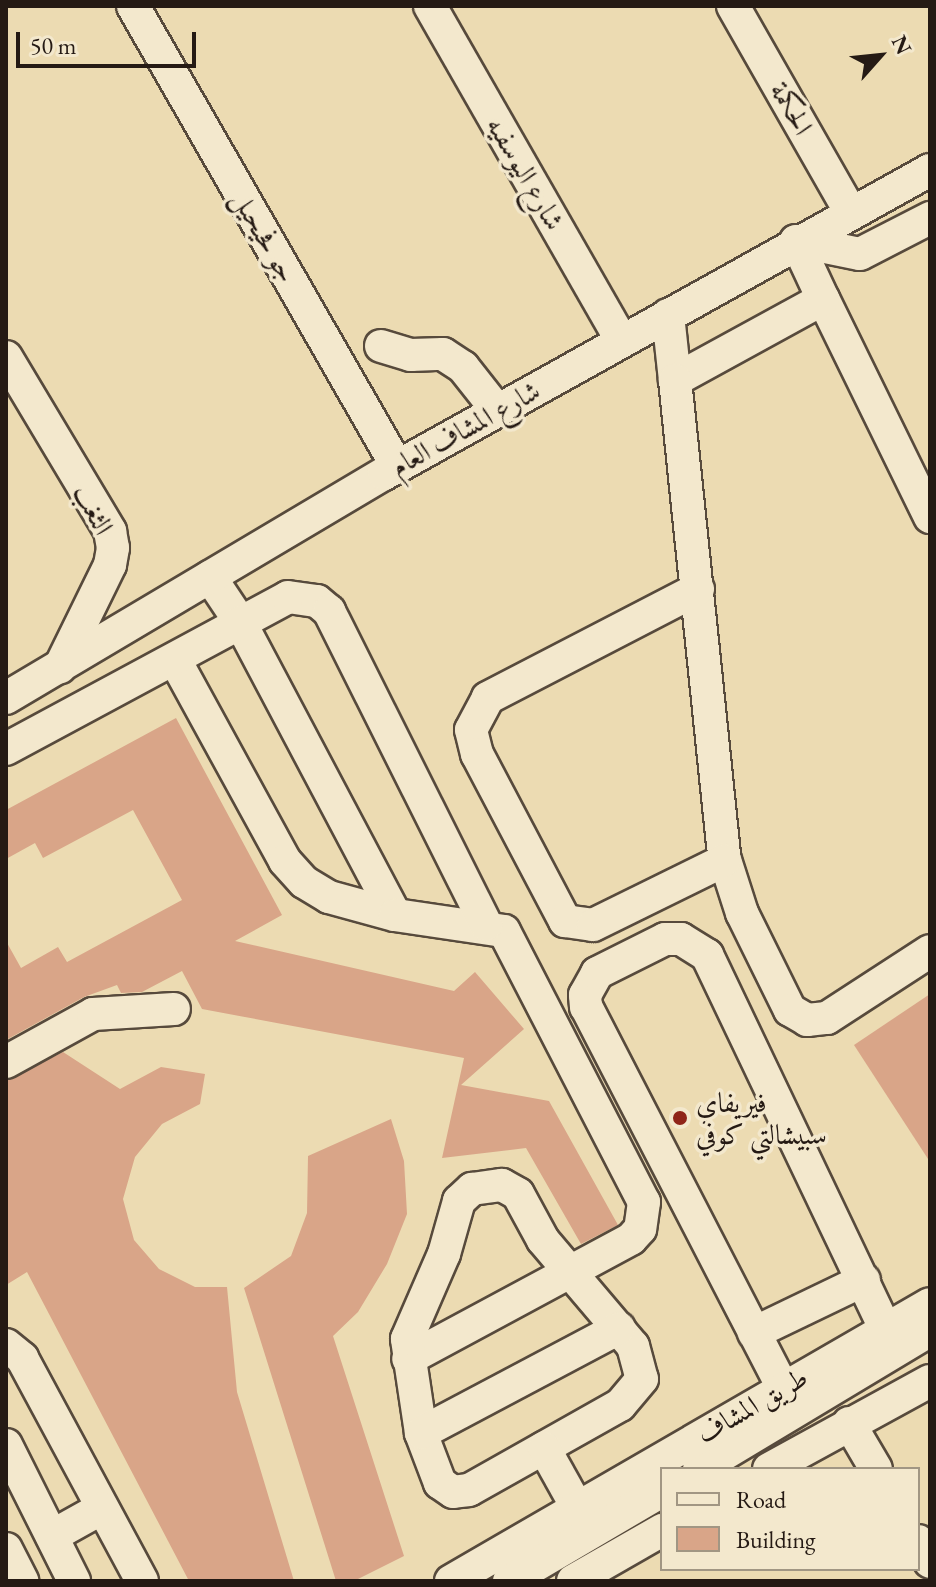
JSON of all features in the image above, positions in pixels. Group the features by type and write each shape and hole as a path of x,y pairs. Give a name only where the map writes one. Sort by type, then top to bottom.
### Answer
{"street":[{"name":"جو فحيحيل","path":"133,6 397,466"},
{"name":"شارع اليوسفيه","path":"430,6 622,341"},
{"name":"الحكمة","path":"733,6 850,211"},
{"name":"شارع المشاف العام","path":"6,698 397,466 850,211 930,170"},
{"path":"796,241 860,254 930,218"},
{"path":"796,241 930,517"},
{"path":"675,380 823,299"},
{"path":"668,315 725,860 753,938 798,1016 827,1018 930,951"},
{"path":"381,346 411,355 443,354 463,367 497,410"},
{"name":"الثغب","path":"6,357 110,531 113,548 110,565 60,667"},
{"path":"210,577 240,622 395,915"},
{"path":"698,589 488,698 471,730 477,754 565,921 593,925 725,860"},
{"path":"6,749 288,597 317,601 329,611 486,925"},
{"path":"175,660 294,872 329,897 395,915 486,925 504,931 644,1202 640,1229 631,1239 408,1359"},
{"path":"782,1386 586,1007 585,995 597,973 651,945 681,939 707,955 885,1329"},
{"path":"6,1062 93,1014 174,1009"},
{"path":"502,1185 514,1190 569,1272 619,1328 643,1367 638,1390 469,1490 453,1492 440,1483 421,1433 408,1359 411,1323 437,1272 459,1201 472,1189 502,1185"},
{"path":"754,1333 864,1280"},
{"name":"طريق المشاف","path":"451,1581 578,1509 782,1386 930,1304"},
{"path":"421,1433 619,1328"},
{"name":"طريق المشاف","path":"702,1467 930,1330"},
{"path":"6,1345 22,1358 142,1581"},
{"path":"772,1467 930,1381"},
{"path":"849,1423 875,1467"},
{"path":"6,1445 74,1581"},
{"path":"544,1448 578,1509"},
{"path":"509,1581 660,1492"},
{"path":"52,1536 102,1508"},
{"path":"573,1581 660,1531"},
{"path":"920,1544 930,1562"},
{"path":"6,1549 22,1581"}],"building":[{"path":"176,718 282,915 235,941 454,991 475,972 524,1029 461,1085 549,1101 618,1225 581,1244 526,1148 442,1158 464,1058 202,1009 182,971 142,992 121,993 117,985 84,997 6,1040 6,941 21,968 58,947 67,962 182,900 133,810 43,858 35,843 6,859 6,810"},
{"path":"930,994 930,1162 854,1045"},
{"path":"63,1052 120,1089 161,1067 205,1074 200,1104 162,1124 135,1157 123,1199 134,1240 159,1269 195,1287 227,1287 237,1392 294,1581 189,1581 27,1272 6,1285 6,1081"},
{"path":"391,1119 404,1161 407,1214 387,1264 358,1312 333,1336 404,1556 354,1581 336,1581 244,1288 291,1256 307,1213 308,1156"}],"place":[{"name":"فيريفاي سبيشالتي كوفي","path":"680,1118"}]}
